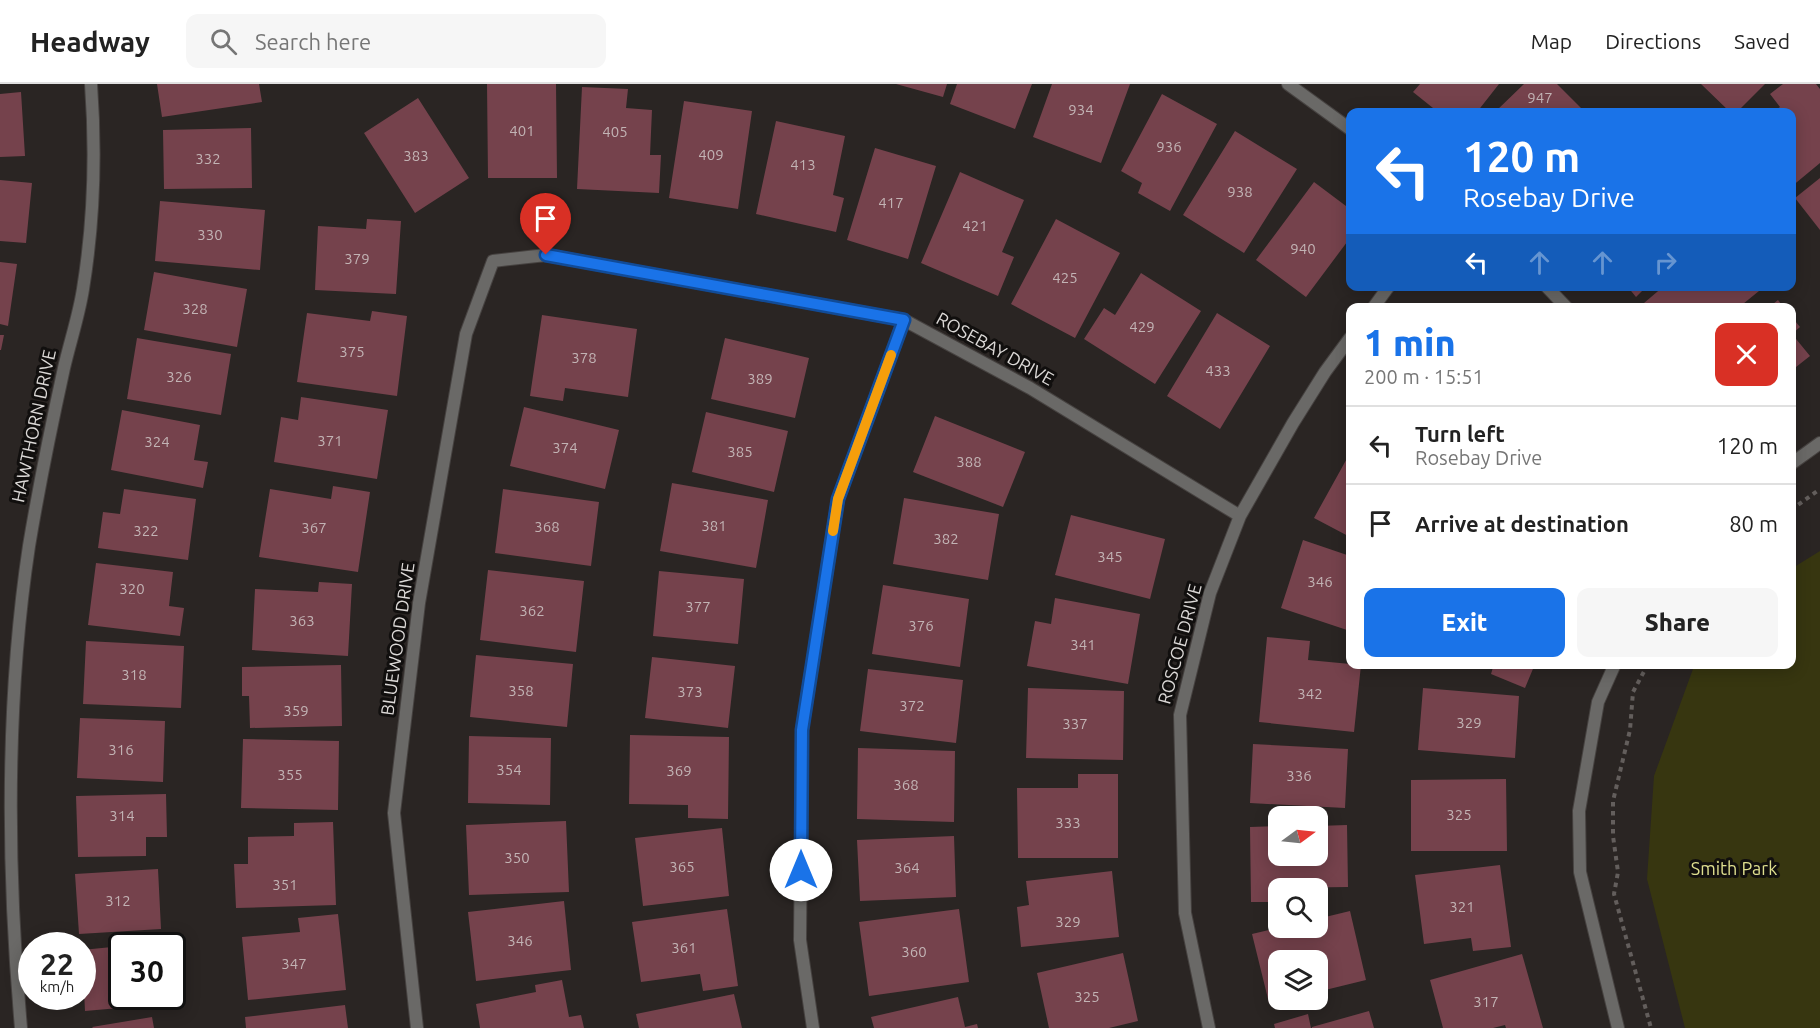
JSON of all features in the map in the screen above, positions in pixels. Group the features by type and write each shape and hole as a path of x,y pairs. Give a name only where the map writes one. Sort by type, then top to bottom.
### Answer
{"street":[{"name":"HAWTHORN DRIVE","path":"21,1028 16,975 11,817 14,691 29,549 43,463 83,292 91,227 93,111 91,84"},
{"path":"1288,84 1346,126"},
{"name":"ROSEBAY DRIVE","path":"493,261 546,255 904,320 1030,388 1240,516"},
{"name":"BLUEWOOD DRIVE","path":"417,1028 394,813 418,603 466,334 493,261"},
{"path":"1551,291 1562,303"},
{"path":"813,1028 800,940 802,730 838,499 904,320"},
{"name":"ROSCOE DRIVE","path":"1209,1028 1185,913 1180,715 1210,593 1240,516 1304,406 1346,343"},
{"path":"1796,460 1820,443"},
{"path":"1613,669 1598,702 1579,811 1580,872 1618,1028"}],"path":[{"path":"1796,506 1820,489"},
{"path":"1645,669 1633,692 1630,730 1613,801 1613,836 1618,872 1614,894 1651,1028"}],"green space":[{"name":"Smith Park","path":"1820,551 1820,1028 1685,1028 1647,879 1654,776 1693,669 1796,669 1796,566"}],"building":[{"path":"157,84 259,84 262,102 162,117"},
{"path":"487,84 556,84 557,178 488,178"},
{"path":"896,84 947,84 943,97"},
{"path":"957,84 1032,84 1015,129 950,104"},
{"path":"1052,84 1130,84 1101,163 1033,137"},
{"path":"1420,84 1499,84 1480,108 1433,108 1413,92"},
{"path":"1524,84 1557,84 1581,108 1499,108"},
{"path":"1701,84 1765,84 1741,108 1726,108"},
{"path":"1783,84 1816,84 1820,89 1820,163 1796,183 1796,108 1779,108 1770,94"},
{"path":"582,87 628,89 626,108 652,110 650,155 661,155 659,193 577,189"},
{"path":"21,92 25,156 0,157 0,94"},
{"path":"1162,94 1217,124 1170,211 1138,193 1142,183 1121,171"},
{"path":"418,98 469,178 415,213 364,133"},
{"path":"684,101 752,111 738,209 669,198"},
{"path":"776,121 845,136 833,195 844,198 836,232 756,214"},
{"path":"251,128 252,188 164,189 163,130"},
{"path":"1235,131 1297,169 1244,253 1183,215"},
{"path":"875,148 936,166 908,259 847,240"},
{"path":"960,172 1024,200 1002,252 1014,257 998,296 921,263"},
{"path":"1820,178 1820,230 1796,199"},
{"path":"0,180 32,183 26,243 0,241"},
{"path":"1314,182 1346,206 1346,243 1306,297 1256,260"},
{"path":"160,201 265,210 260,270 155,261"},
{"path":"367,219 401,221 396,294 315,290 318,226 366,229"},
{"path":"1056,219 1120,253 1075,338 1011,304"},
{"path":"0,262 17,264 8,326 0,324"},
{"path":"154,272 247,289 237,347 144,330"},
{"path":"1141,273 1201,311 1155,384 1084,339 1104,308 1115,315"},
{"path":"1631,291 1642,291 1636,297"},
{"path":"1658,291 1759,291 1744,303 1644,303"},
{"path":"372,311 407,316 397,396 297,382 307,313 370,321"},
{"path":"1217,313 1270,346 1220,429 1167,396"},
{"path":"542,315 637,329 628,397 565,388 563,401 530,396"},
{"path":"0,335 4,335 1,350 0,350"},
{"path":"137,338 231,354 221,415 127,399"},
{"path":"725,338 809,358 795,418 711,399"},
{"path":"1796,339 1810,356 1796,367"},
{"path":"301,397 388,410 377,479 274,462 281,417 298,420"},
{"path":"524,407 619,430 605,489 510,466"},
{"path":"122,410 200,425 194,460 208,462 203,488 111,470"},
{"path":"706,412 788,431 774,492 692,472"},
{"path":"935,416 1025,452 1003,507 913,472"},
{"path":"1346,460 1346,535 1314,518"},
{"path":"672,483 768,500 756,568 660,551"},
{"path":"333,486 370,492 358,572 259,557 270,489 331,499"},
{"path":"124,489 196,499 188,560 98,548 103,512 120,514"},
{"path":"503,489 599,502 591,566 495,553"},
{"path":"904,498 999,514 988,580 893,564"},
{"path":"1071,515 1165,539 1150,599 1055,575"},
{"path":"1303,540 1346,555 1346,630 1281,608"},
{"path":"96,563 173,572 169,606 184,608 180,636 88,625"},
{"path":"488,570 584,581 576,652 480,640"},
{"path":"659,571 744,579 738,644 653,636"},
{"path":"319,582 352,584 348,656 252,650 255,589 318,592"},
{"path":"883,585 969,599 960,667 872,654"},
{"path":"1055,598 1140,614 1128,684 1027,666 1035,621 1051,624"},
{"path":"1267,637 1310,641 1308,660 1346,664 1346,669 1361,669 1354,732 1259,722"},
{"path":"86,641 184,646 181,708 83,704"},
{"path":"476,655 573,664 567,727 470,717"},
{"path":"652,657 735,666 728,728 645,718"},
{"path":"341,665 342,726 250,728 249,696 242,696 242,667"},
{"path":"868,669 963,680 956,743 860,731"},
{"path":"1492,669 1533,669 1525,688 1491,674"},
{"path":"1028,688 1124,691 1123,760 1026,758"},
{"path":"1423,688 1519,696 1515,758 1418,750"},
{"path":"80,718 165,721 163,782 77,778"},
{"path":"630,735 729,737 728,819 688,818 688,805 629,804"},
{"path":"469,736 551,738 550,805 468,803"},
{"path":"243,739 339,741 338,810 241,808"},
{"path":"1253,744 1348,749 1345,808 1250,803"},
{"path":"858,748 955,751 954,822 857,819"},
{"path":"1078,774 1118,774 1118,858 1018,858 1017,788 1078,788"},
{"path":"1506,779 1507,851 1411,851 1411,780"},
{"path":"166,794 167,837 146,837 146,856 78,857 76,796"},
{"path":"566,821 569,892 469,895 466,825"},
{"path":"333,822 336,905 236,908 234,864 248,864 248,837 294,836 294,823"},
{"path":"1347,825 1348,887 1328,887 1328,878 1268,878 1268,902 1251,902 1250,827 1268,826 1268,866 1328,866 1328,826"},
{"path":"722,828 729,896 643,906 635,838"},
{"path":"954,836 956,897 860,901 857,840"},
{"path":"1500,865 1511,947 1473,951 1471,938 1424,944 1415,875"},
{"path":"158,869 161,929 79,932 75,874"},
{"path":"1112,871 1119,937 1021,947 1017,907 1029,905 1026,881"},
{"path":"564,901 571,970 476,981 468,912"},
{"path":"727,909 738,986 703,991 700,974 641,982 632,922"},
{"path":"959,909 969,982 869,996 859,922"},
{"path":"1350,911 1366,980 1328,989 1328,950 1268,950 1268,999 1252,934 1268,930 1268,938 1328,938 1328,916"},
{"path":"338,914 346,990 248,1000 242,937 300,932 298,918"},
{"path":"108,947 108,1009 85,1011 96,1010 96,949"},
{"path":"1123,953 1138,1021 1109,1028 1049,1028 1037,973"},
{"path":"1522,954 1543,1028 1506,1028 1505,1025 1493,1028 1443,1028 1430,980"},
{"path":"562,980 569,1017 581,1015 584,1028 480,1028 476,1004 536,992 535,985"},
{"path":"734,994 742,1028 639,1028 636,1014"},
{"path":"958,997 965,1027 977,1024 978,1028 874,1028 871,1017"},
{"path":"345,1005 348,1028 246,1028 245,1017"},
{"path":"1369,1011 1374,1028 1312,1028 1312,1027"},
{"path":"1308,1014 1311,1028 1275,1028 1274,1024"},
{"path":"152,1017 154,1028 92,1027"}],"slow traffic":[{"path":"833,531 838,499 891,355"}],"route":[{"path":"546,255 904,320 838,499 802,730 801,870"}]}
